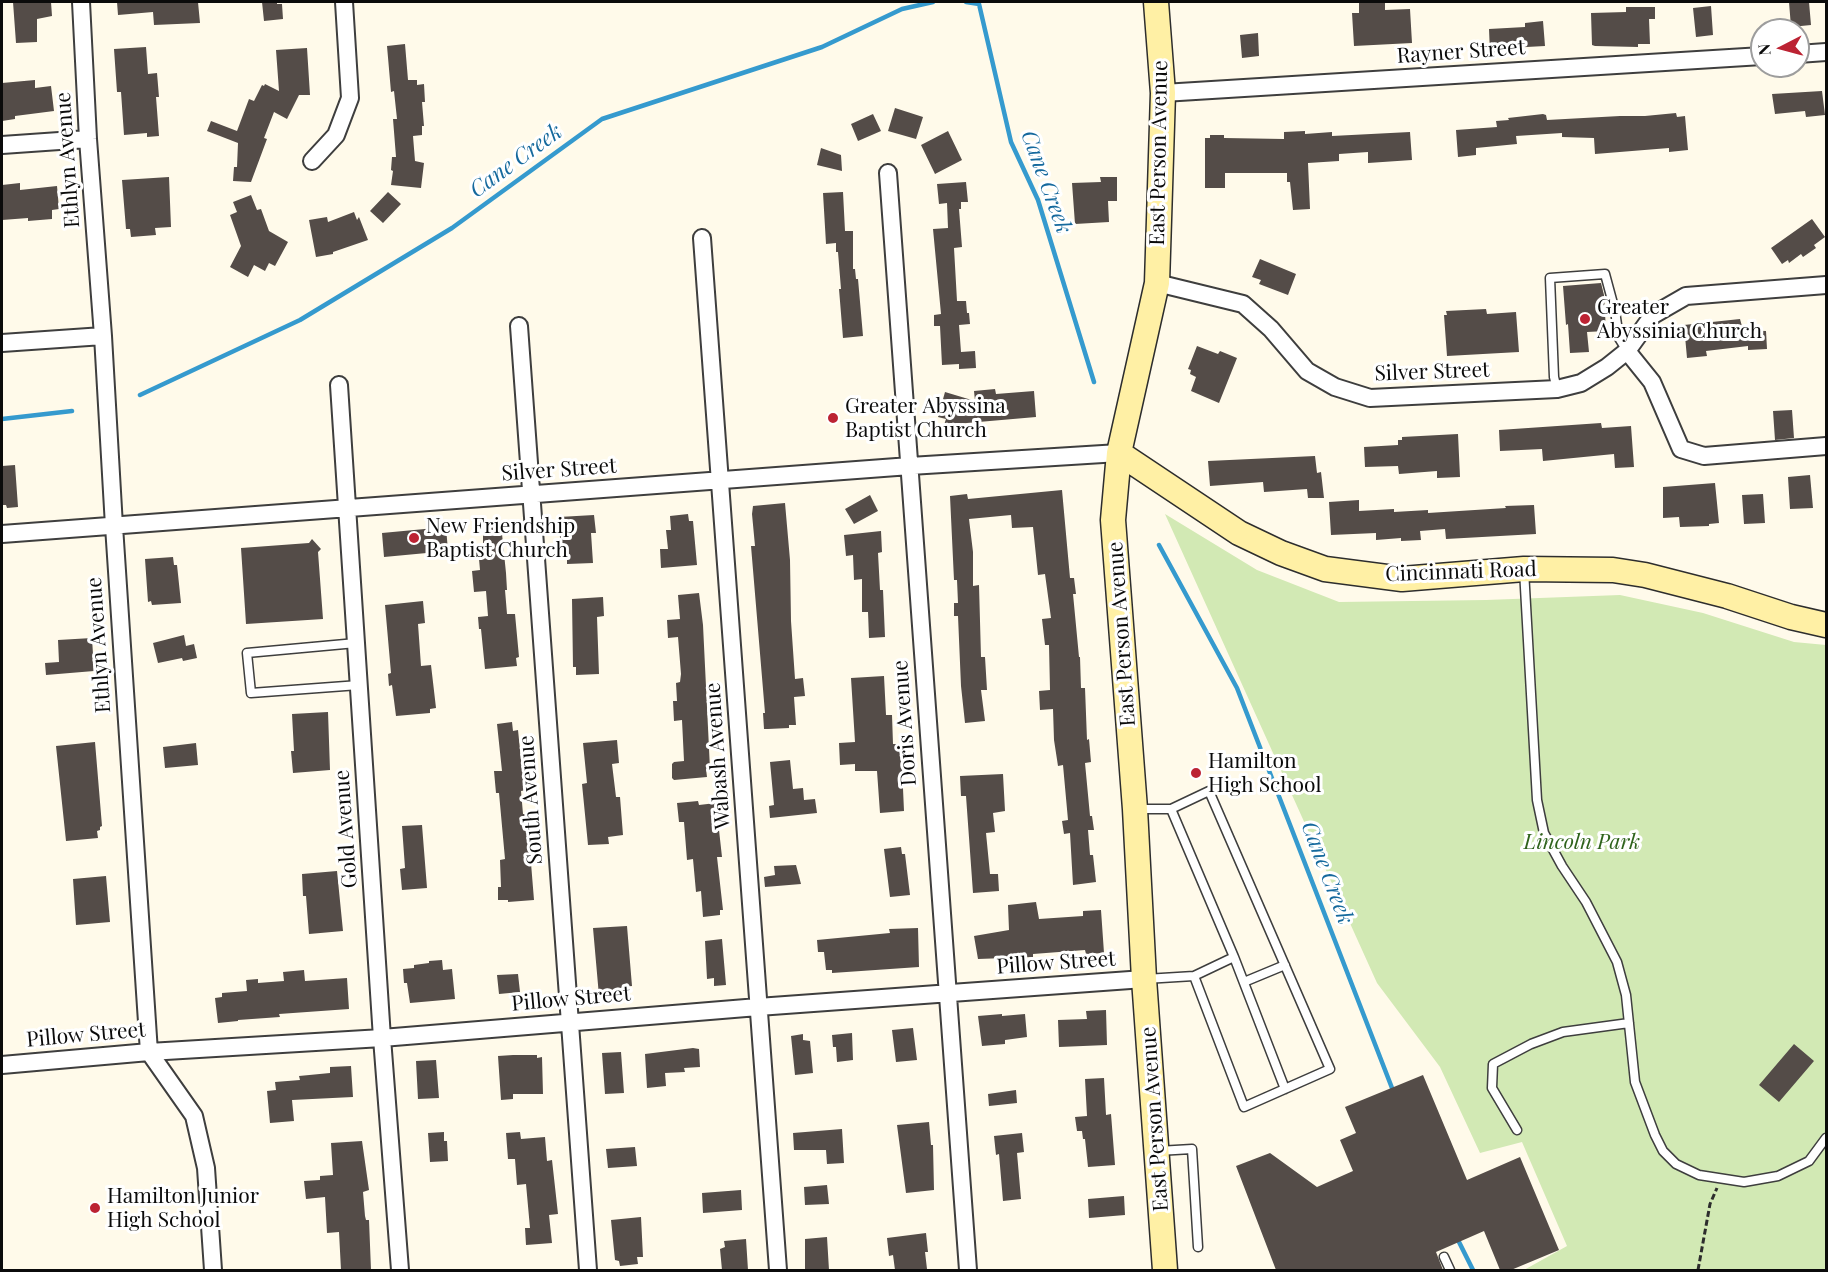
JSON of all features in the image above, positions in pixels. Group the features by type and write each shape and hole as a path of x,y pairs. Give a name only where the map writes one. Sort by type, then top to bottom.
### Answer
{"main road":[{"name":"East Person Avenue","path":"1156,2 1163,93 1157,283 1119,453 1113,520 1135,809 1144,979 1165,1270"},
{"name":"Cincinnati Road","path":"1119,453 1239,533 1281,553 1325,569 1402,579 1524,569 1613,570 1645,574 1727,596 1791,617 1827,625"}],"street":[{"name":"Ethlyn Avenue","path":"81,2 88,139 104,336 114,526 149,1052"},
{"path":"312,161 336,135 350,98 345,2"},
{"path":"1810,53 1827,52"},
{"name":"Rayner Street","path":"1163,93 1750,57"},
{"path":"2,145 88,139"},
{"name":"Doris Avenue","path":"888,173 968,1270"},
{"name":"Wabash Avenue","path":"702,238 778,1270"},
{"name":"Silver Street","path":"1157,283 1242,304 1271,329 1307,371 1335,387 1370,398 1557,389 1581,383 1607,367 1627,351 1653,315 1686,296 1827,285"},
{"name":"South Avenue","path":"519,326 588,1270"},
{"path":"2,344 104,336"},
{"path":"1627,351 1652,382 1681,449 1704,456 1827,446"},
{"name":"Gold Avenue","path":"339,385 382,1038 400,1270"},
{"name":"Silver Street","path":"2,534 910,466 1119,453"},
{"name":"Pillow Street","path":"2,1065 149,1052 382,1038 570,1021 1144,979"},
{"path":"149,1052 194,1116 206,1168 213,1270"}],"lane":[{"path":"1557,389 1554,377 1550,278 1605,274 1616,311 1619,338 1627,351"},
{"path":"1524,569 1537,800 1544,834 1586,902 1617,962 1626,995 1635,1082 1663,1151 1676,1164 1699,1175 1744,1182 1778,1176 1809,1161 1827,1138"},
{"path":"356,643 247,653 251,693 359,685"},
{"path":"1135,809 1171,809 1209,790 1330,1069 1244,1107 1194,976"},
{"path":"1171,809 1234,957 1285,1089"},
{"path":"1144,979 1194,976 1234,957"},
{"path":"1244,982 1285,965"},
{"path":"1517,1130 1492,1088 1493,1064 1531,1044 1563,1032 1629,1023"},
{"path":"1158,1151 1192,1149 1198,1247"},
{"path":"1444,1257 1450,1270"}],"path":[{"path":"1698,1270 1710,1204 1721,1178"}],"green space":[{"name":"Lincoln Park","path":"1165,514 1257,570 1339,602 1620,595 1703,613 1794,642 1826,645 1826,1270 1524,1270 1567,1246 1522,1142 1480,1153 1440,1067 1377,983"}],"building":[{"path":"13,2 51,2 52,16 37,19 37,42 16,43"},
{"path":"117,2 198,2 200,23 154,25 153,12 118,15"},
{"path":"262,2 282,4 283,19 264,21"},
{"path":"1359,2 1385,2 1385,10 1410,9 1412,43 1354,46 1352,13 1359,13"},
{"path":"1789,2 1809,2 1811,25 1810,18 1790,18"},
{"path":"1711,6 1713,35 1696,37 1693,8"},
{"path":"1626,7 1655,7 1655,19 1649,19 1650,44 1638,44 1638,47 1592,45 1591,13 1626,12"},
{"path":"1543,21 1545,46 1508,48 1508,51 1490,53 1489,29 1525,27 1525,23"},
{"path":"1258,33 1259,56 1242,58 1240,35"},
{"path":"405,44 408,80 417,80 417,85 424,84 425,102 422,102 424,126 422,126 422,135 413,136 415,161 424,163 421,188 391,185 392,157 396,157 393,119 397,119 394,91 391,92 387,46"},
{"path":"146,47 148,74 157,73 159,136 147,137 147,133 124,135 121,92 117,92 114,49"},
{"path":"307,48 310,95 299,95 287,119 274,112 251,182 233,181 234,167 237,167 238,143 207,131 211,121 237,131 249,99 254,101 262,85 265,84 279,91 276,50"},
{"path":"35,80 35,88 51,86 54,111 15,116 15,119 2,121 2,83"},
{"path":"1822,91 1825,115 1806,117 1805,111 1775,114 1772,94"},
{"path":"895,108 923,117 916,139 888,131"},
{"path":"1676,113 1677,117 1685,116 1688,150 1669,152 1669,148 1595,154 1594,138 1562,137 1562,133 1516,136 1517,144 1476,148 1476,155 1458,157 1456,130 1497,127 1496,121 1509,120 1508,118 1543,114 1546,115 1547,120"},
{"path":"873,114 881,131 858,141 851,124"},
{"path":"948,131 962,160 935,174 921,145"},
{"path":"1305,131 1305,134 1332,132 1332,136 1410,132 1412,160 1368,163 1368,152 1339,154 1339,161 1308,163 1310,209 1293,210 1287,173 1225,173 1225,188 1205,188 1205,138 1210,138 1210,135 1224,135 1224,138 1284,139 1284,132"},
{"path":"821,148 841,155 842,171 817,165"},
{"path":"169,177 171,227 155,228 156,235 131,237 130,229 126,229 122,180"},
{"path":"1100,177 1117,177 1117,201 1108,201 1109,222 1075,224 1072,183 1101,182"},
{"path":"966,182 968,202 961,202 961,209 959,209 962,247 954,248 957,301 966,301 970,324 959,325 961,352 975,351 976,368 959,369 959,364 942,365 940,326 934,326 934,315 941,314 933,229 948,228 947,203 939,204 937,184"},
{"path":"20,183 20,190 57,186 59,209 52,210 52,219 2,220 2,185"},
{"path":"388,192 401,204 383,223 370,211"},
{"path":"843,192 845,231 853,231 853,269 858,279 863,336 843,338 838,252 836,252 836,243 826,244 823,193"},
{"path":"251,195 257,210 261,209 269,231 288,242 275,266 269,263 265,271 254,265 248,277 230,267 241,246 230,215 237,212 233,202"},
{"path":"354,212 357,220 359,217 368,240 333,252 333,254 316,257 309,220 327,217 328,222"},
{"path":"1812,219 1825,237 1814,245 1816,248 1803,257 1801,254 1789,263 1788,260 1782,264 1771,248"},
{"path":"1260,259 1296,274 1288,295 1259,284 1261,280 1252,277"},
{"name":"Greater Abyssinia Church","path":"1601,283 1606,331 1587,332 1589,352 1570,353 1563,286"},
{"path":"1486,309 1487,314 1516,312 1519,352 1447,356 1444,315 1447,315 1446,311"},
{"path":"1740,319 1743,330 1766,331 1767,349 1748,350 1748,346 1706,351 1707,356 1687,358 1684,325"},
{"path":"1197,346 1218,354 1220,351 1237,358 1219,403 1191,391 1196,377 1190,374 1191,370 1188,369"},
{"path":"995,389 996,394 1034,391 1036,417 944,425 946,419 938,417 945,392 975,401 974,391"},
{"path":"1792,410 1794,438 1775,440 1773,411"},
{"path":"1601,423 1602,428 1631,426 1634,467 1615,468 1614,454 1543,461 1542,449 1500,451 1499,430"},
{"path":"1458,434 1460,477 1437,478 1437,471 1399,474 1398,466 1365,467 1364,447 1398,445 1398,440 1402,440 1402,437"},
{"path":"1315,456 1317,473 1321,472 1324,498 1308,498 1307,489 1264,492 1263,482 1210,486 1208,461"},
{"path":"15,465 18,507 7,508 6,505 2,505 2,466"},
{"path":"1810,475 1813,508 1790,509 1788,477"},
{"path":"1715,483 1719,523 1709,524 1709,526 1680,527 1679,517 1663,518 1663,487"},
{"path":"1062,490 1070,578 1074,578 1076,594 1073,594 1081,688 1085,688 1087,740 1089,739 1091,762 1085,763 1090,816 1092,816 1094,830 1088,830 1090,855 1093,855 1096,882 1073,885 1070,833 1064,834 1062,821 1068,820 1063,765 1058,766 1054,740 1053,709 1040,710 1039,691 1050,690 1049,645 1045,645 1042,619 1051,618 1045,574 1038,575 1033,527 1012,528 1011,515 969,519 973,552 973,586 979,585 981,657 985,657 987,690 981,690 985,721 965,723 958,616 954,616 954,603 958,603 957,580 954,580 950,496 967,494 968,499"},
{"path":"1763,494 1765,523 1744,524 1742,495"},
{"path":"870,495 878,511 854,524 845,509"},
{"path":"1359,500 1359,511 1394,509 1394,512 1428,510 1428,513 1534,505 1536,534 1446,539 1445,529 1420,531 1421,540 1401,541 1401,538 1376,540 1376,533 1331,535 1329,502"},
{"path":"785,503 795,679 803,678 805,696 794,697 796,725 789,725 789,728 764,729 763,713 765,713 751,546 755,546 752,514 753,506"},
{"path":"688,514 689,521 693,521 697,565 661,568 660,549 668,549 666,530 671,530 670,516"},
{"path":"594,515 596,533 591,533 593,563 567,564 567,560 561,560 559,517"},
{"path":"501,524 507,614 515,614 519,657 516,658 517,666 485,669 478,617 488,616 486,591 474,592 472,571 480,570 479,559 483,559 483,526"},
{"name":"New Friendship Baptist Church","path":"446,527 448,551 384,557 382,533"},
{"path":"881,531 882,552 878,553 880,590 883,590 885,637 869,638 868,612 862,612 862,579 854,580 853,555 846,556 844,535"},
{"path":"312,539 321,549 318,552 323,619 246,624 241,548 309,543"},
{"path":"173,557 174,565 177,565 181,603 152,605 151,601 148,602 145,559"},
{"path":"699,593 703,625 710,769 706,769 707,777 674,780 672,764 684,761 682,720 674,721 673,701 677,701 676,683 680,682 681,674 678,637 668,638 667,620 680,619 678,595"},
{"path":"603,597 604,616 597,617 599,674 576,675 576,667 573,667 572,599"},
{"path":"423,601 425,623 418,624 421,666 431,665 436,708 430,709 430,713 396,716 392,685 389,686 388,674 391,673 385,605"},
{"path":"184,635 186,646 194,644 197,658 183,661 182,658 158,663 153,643"},
{"path":"92,638 94,671 46,675 45,663 59,662 58,640"},
{"path":"884,676 886,715 892,715 893,744 901,744 904,811 880,813 877,771 855,771 855,764 840,765 839,743 855,742 851,678"},
{"path":"328,712 330,770 293,773 292,714"},
{"path":"512,722 513,731 518,730 522,769 525,769 527,790 521,791 523,814 527,814 534,900 508,902 508,900 498,900 498,887 501,887 500,860 505,859 499,793 496,793 494,771 502,771 497,724"},
{"path":"617,740 619,763 612,764 616,797 620,797 623,835 608,837 609,844 588,845 582,784 587,783 583,743"},
{"path":"95,742 102,826 97,831 98,838 66,841 56,746"},
{"path":"196,743 198,765 165,768 163,747"},
{"path":"790,760 793,789 803,788 804,800 815,799 817,813 770,818 769,806 774,805 770,762"},
{"path":"1003,774 1005,811 993,813 995,832 986,833 990,874 998,874 999,891 973,893 966,796 961,796 960,776"},
{"path":"698,801 699,805 716,803 722,857 717,857 723,910 720,910 720,915 703,917 701,891 696,892 693,859 687,860 684,822 679,822 677,803"},
{"path":"422,825 427,888 402,890 400,869 405,868 402,826"},
{"path":"901,847 902,854 905,854 910,895 890,897 884,849"},
{"path":"796,865 801,884 765,887 764,877 775,875 774,866"},
{"path":"337,871 343,931 309,934 302,874"},
{"path":"106,876 110,922 76,925 73,879"},
{"path":"1036,902 1039,919 1083,916 1083,911 1101,910 1104,953 1086,954 1085,950 1033,954 1033,957 978,959 974,936 1009,930 1008,905"},
{"path":"627,926 632,986 622,987 623,994 599,996 593,928"},
{"path":"918,928 919,967 832,973 832,970 826,970 824,952 818,952 817,940 890,933 889,929"},
{"path":"722,939 726,985 714,986 714,978 707,979 705,941"},
{"path":"442,960 443,970 452,969 455,999 410,1003 407,983 404,983 403,969 414,968 414,965 429,963 429,961"},
{"path":"304,970 305,981 347,978 349,1009 279,1014 280,1017 218,1023 215,998 222,997 222,993 247,991 246,980 258,979 258,983 284,981 283,972"},
{"path":"518,974 520,992 499,994 497,975"},
{"path":"1106,1010 1107,1045 1059,1047 1058,1020 1087,1019 1086,1011"},
{"path":"1002,1014 1002,1016 1025,1014 1027,1037 1005,1040 1005,1044 982,1046 978,1016"},
{"path":"913,1028 917,1060 896,1062 892,1030"},
{"path":"852,1033 853,1060 837,1062 832,1035"},
{"path":"803,1034 803,1040 810,1041 813,1073 795,1075 791,1036"},
{"path":"1794,1044 1814,1061 1779,1102 1759,1085"},
{"path":"699,1049 700,1067 684,1068 685,1072 665,1073 666,1086 647,1088 645,1054"},
{"path":"621,1052 624,1093 605,1094 602,1053"},
{"path":"498,1056 542,1057 543,1094 513,1094 513,1099 501,1100"},
{"path":"436,1060 439,1098 418,1099 416,1061"},
{"path":"351,1066 353,1097 292,1100 294,1121 270,1123 267,1091 276,1090 275,1082 300,1080 299,1076 330,1073 330,1067"},
{"path":"1423,1075 1467,1180 1520,1157 1559,1250 1511,1270 1500,1270 1484,1231 1436,1252 1443,1270 1276,1270 1236,1166 1270,1153 1317,1187 1353,1171 1340,1140 1356,1133 1345,1107"},
{"path":"1104,1078 1106,1115 1111,1114 1115,1165 1088,1167 1085,1139 1083,1139 1082,1131 1077,1131 1075,1117 1087,1116 1085,1079"},
{"path":"1016,1090 1017,1103 989,1106 988,1094"},
{"path":"929,1122 931,1145 933,1145 934,1190 906,1193 897,1125"},
{"path":"842,1129 844,1163 827,1164 826,1150 794,1150 793,1133"},
{"path":"444,1132 448,1161 430,1162 428,1133"},
{"path":"520,1132 521,1139 545,1137 547,1161 552,1160 558,1214 549,1215 552,1243 526,1245 525,1228 530,1228 526,1184 517,1185 515,1159 508,1159 506,1133"},
{"path":"1022,1133 1024,1152 1017,1153 1021,1199 1003,1201 999,1154 996,1155 994,1136"},
{"path":"362,1141 369,1190 363,1192 365,1216 366,1220 369,1220 371,1270 341,1270 339,1232 327,1233 325,1197 306,1199 304,1181 320,1180 320,1176 333,1175 331,1143"},
{"path":"635,1147 637,1166 608,1168 606,1149"},
{"path":"827,1185 829,1204 805,1205 804,1187"},
{"path":"741,1190 742,1210 703,1213 702,1193"},
{"path":"1124,1196 1125,1215 1089,1218 1088,1199"},
{"path":"641,1217 643,1257 637,1257 638,1264 620,1266 619,1261 615,1260 611,1220"},
{"path":"926,1233 927,1269 895,1270 893,1255 889,1256 887,1238"},
{"path":"827,1237 829,1270 805,1270 805,1239"},
{"path":"746,1239 748,1270 722,1270 720,1249 725,1247 724,1241"}],"waterway":[{"name":"Cane Creek","path":"140,395 300,320 452,228 602,119 822,47 902,9 933,2"},
{"name":"Cane Creek","path":"966,2 979,4 1011,142 1038,200 1094,382"},
{"name":"Cane Creek","path":"2,419 72,411"},
{"name":"Cane Creek","path":"1159,545 1237,688 1392,1088"},
{"name":"Cane Creek","path":"1459,1242 1473,1270"}],"place":[{"name":"Greater Abyssinia Church","path":"1585,319"},
{"name":"Greater Abyssina Baptist Church","path":"833,418"},
{"name":"New Friendship Baptist Church","path":"414,538"},
{"name":"Hamilton High School","path":"1196,773"},
{"name":"Hamilton Junior High School","path":"95,1208"}]}
